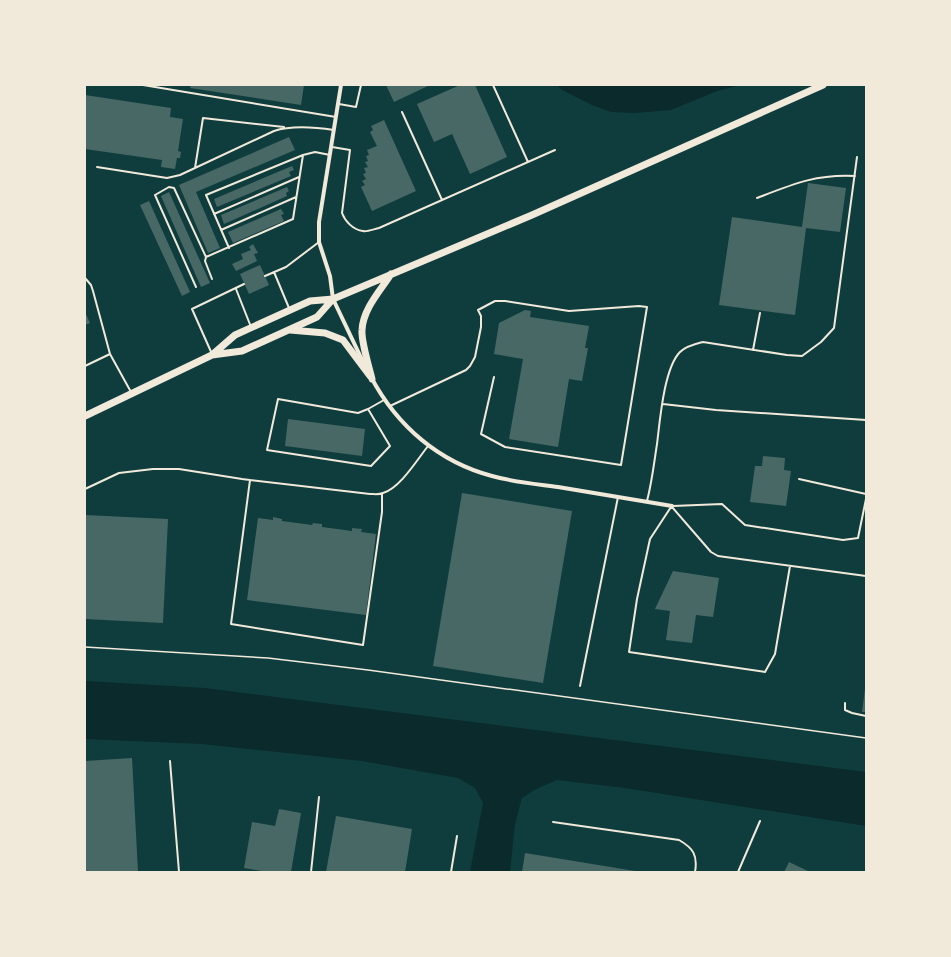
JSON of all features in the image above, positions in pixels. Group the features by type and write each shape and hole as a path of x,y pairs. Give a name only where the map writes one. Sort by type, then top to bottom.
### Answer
{"main road":[{"path":"85,416 212,355 235,335 310,301 333,299 532,215 823,85"},
{"path":"372,379 362,331 363,323 370,307 391,274"},
{"path":"212,355 242,351 317,317 333,299"},
{"path":"288,330 325,333 343,340 372,379"}],"street":[{"path":"341,85 319,222 319,242 330,276 333,299 372,379 390,406 412,433 428,446 456,464 493,477 672,506"}],"lane":[{"path":"143,85 336,117"},
{"path":"338,104 356,107 361,85"},
{"path":"493,85 528,162"},
{"path":"402,112 442,200"},
{"path":"194,168 203,118 285,127 318,127 334,130"},
{"path":"97,167 168,178 180,175 285,127"},
{"path":"331,147 350,150 342,213 345,220 352,227 363,232 379,228 555,150"},
{"path":"228,248 206,195 303,155 315,152 330,155"},
{"path":"206,257 293,219 303,155"},
{"path":"647,502 652,482 663,404 671,367 680,352 689,346 703,342 802,356 821,342 834,328 857,157"},
{"path":"758,198 806,180 839,175 855,176"},
{"path":"214,214 300,177"},
{"path":"196,287 154,195 169,187 174,188 206,257 205,261 212,279"},
{"path":"221,230 296,196"},
{"path":"265,276 286,267 319,242"},
{"path":"274,272 290,310"},
{"path":"85,278 91,285 93,291 110,354 131,394"},
{"path":"212,355 192,309 244,284"},
{"path":"236,289 252,328"},
{"path":"390,406 466,370 475,357 481,327 481,316 478,310 495,301 505,301 569,311 639,306 647,307 621,465 505,447 481,434 494,377"},
{"path":"753,350 760,313"},
{"path":"85,366 110,354"},
{"path":"368,410 390,446 371,466 267,450 278,399 358,413 368,410 385,399"},
{"path":"663,404 716,410 866,420"},
{"path":"85,490 119,473 153,469 179,469 250,480 370,494 382,494 392,488 406,474 428,446"},
{"path":"799,479 866,494"},
{"path":"250,480 231,624 363,645 382,512 382,494"},
{"path":"580,686 618,497"},
{"path":"672,506 722,504 745,525 843,540 858,538 866,499"},
{"path":"672,506 711,552 718,556 866,576"},
{"path":"672,506 650,539 629,652 765,672 775,654 790,566"},
{"path":"845,703 846,710 866,716"},
{"path":"170,761 179,872"},
{"path":"311,872 319,797"},
{"path":"553,822 679,840 688,846 694,854 696,864 695,872"},
{"path":"738,872 760,822"},
{"path":"451,872 457,836"}],"path":[{"path":"85,647 268,658 384,672 866,738"}],"water":[{"path":"557,85 740,85 717,91 671,110 635,113 611,112 592,105 562,90"},
{"path":"85,681 205,688 866,772 866,826 625,788 557,780 536,789 522,798 515,824 510,872 470,872 483,803 475,788 458,778 362,761 202,744 85,739"}],"building":[{"path":"191,85 304,85 301,105 190,88"},
{"path":"386,85 430,85 394,102"},
{"path":"460,85 475,85 507,157 470,174 452,134 434,142 417,104"},
{"path":"85,95 171,108 170,117 183,119 178,151 181,152 180,158 177,158 175,169 161,167 162,160 85,149"},
{"path":"384,120 416,191 372,211 361,187 365,185 362,181 366,179 363,174 366,173 364,168 368,167 365,162 368,161 366,156 369,155 367,150 377,146 370,132 373,130 371,126"},
{"path":"289,137 295,150 196,192 220,248 208,253 179,185"},
{"path":"292,166 294,170 289,172 291,176 217,207 214,199"},
{"path":"808,183 846,188 840,232 806,228 795,315 719,305 732,217 802,227"},
{"path":"287,187 289,191 286,193 287,196 224,224 221,215"},
{"path":"169,192 210,283 201,287 161,196"},
{"path":"149,201 190,292 182,296 140,205"},
{"path":"281,209 284,214 281,215 284,221 233,243 228,232"},
{"path":"253,244 258,253 254,254 257,261 236,271 232,264 243,259 241,254 251,250 249,247"},
{"path":"260,265 269,285 249,294 240,274"},
{"path":"525,310 531,311 530,317 589,326 585,348 588,348 582,381 569,379 558,447 509,439 523,359 494,354 499,323"},
{"path":"85,312 90,323 85,325"},
{"path":"288,419 365,429 362,456 285,446"},
{"path":"763,456 785,458 784,470 791,471 786,506 750,502 755,466 762,466"},
{"path":"462,493 572,511 543,683 433,666"},
{"path":"85,515 168,519 163,623 85,619"},
{"path":"273,517 282,519 282,521 312,525 313,523 322,524 322,527 352,531 352,528 362,529 361,532 376,534 366,615 247,600 258,518 273,520"},
{"path":"673,571 719,578 713,617 696,615 692,643 666,640 670,611 655,609"},
{"path":"865,689 866,712 862,712"},
{"path":"132,758 138,872 85,872 85,761"},
{"path":"279,809 301,813 291,872 268,872 244,868 252,822 275,826"},
{"path":"336,816 412,829 405,872 326,872"},
{"path":"525,853 635,871 635,872 522,872"},
{"path":"789,862 810,872 784,872"}]}
